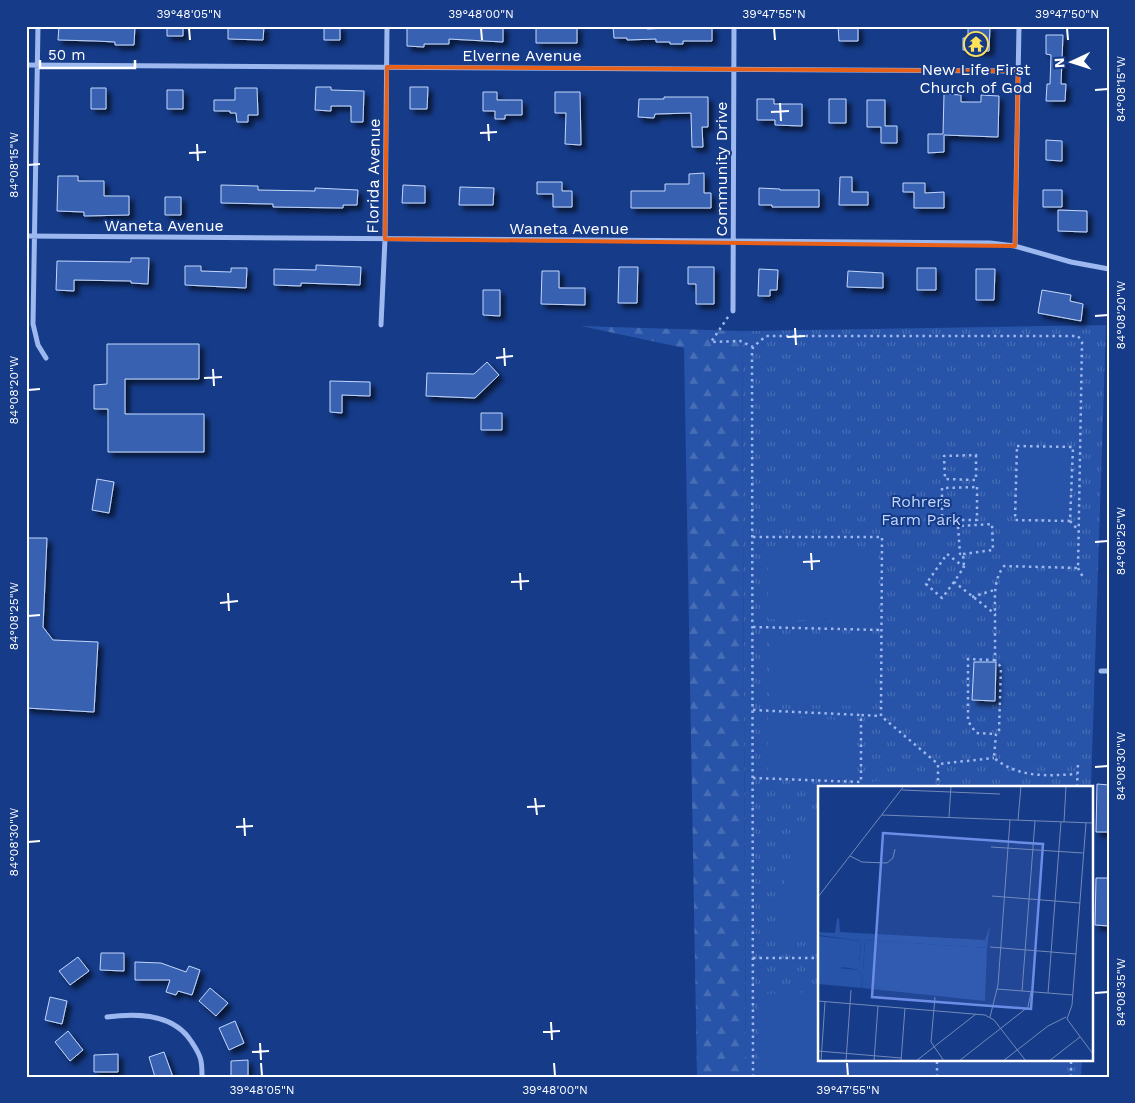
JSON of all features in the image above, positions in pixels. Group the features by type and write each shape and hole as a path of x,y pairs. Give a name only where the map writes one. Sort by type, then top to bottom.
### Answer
{"street":[{"path":"38,26 33,324 38,345 46,358"},
{"name":"Florida Avenue","path":"381,325 385,239 387,26"},
{"name":"Community Drive","path":"732,311 734,26"},
{"path":"1015,246 1019,26"},
{"name":"Elverne Avenue","path":"26,65 1018,70"},
{"name":"Waneta Avenue","path":"26,236 990,243 1015,246 1064,260 1109,269"},
{"path":"1101,670 1109,671"},
{"path":"107,1017 139,1015 154,1017 178,1026 197,1049 201,1060 202,1077"}],"path":[{"path":"732,311 711,342 740,341 753,347"},
{"path":"753,1077 753,347 766,336 1078,336 1082,342 1078,568 1084,579"},
{"path":"1070,521 1015,520 1017,446 1073,447 1070,521 1079,531"},
{"path":"976,480 945,479 944,456 976,455 977,487 977,520 942,520 942,488 977,487"},
{"path":"958,520 958,526 960,554 993,550 992,524 958,526"},
{"path":"752,537 882,537 881,716"},
{"path":"964,554 964,567 942,598 926,584 947,554 964,567"},
{"path":"995,660 995,590 998,574 1004,566 1078,568"},
{"path":"954,582 995,614"},
{"path":"972,596 995,590"},
{"path":"752,627 882,630"},
{"path":"994,758 996,734 999,731 1001,666 995,660 968,659 968,721 976,733 996,734"},
{"path":"753,710 881,716 938,764 994,758 1006,767 1024,774 1077,774"},
{"path":"753,778 861,782 861,715"},
{"path":"1077,786 1078,763"},
{"path":"938,764 938,786"},
{"path":"753,958 818,958"},
{"path":"937,1060 937,1077"},
{"path":"1071,1060 1071,1077"}],"highlighted area":[{"path":"387,67 1018,71 1015,246 385,239"}],"green space":[{"name":"Rohrers Farm Park","path":"1106,325 1091,786 818,786 818,1060 1082,1060 1081,1077 746,1077 742,331"},
{"path":"581,326 742,331 746,1077 697,1077 684,348"},
{"path":"1018,449 1070,450 1069,519 1017,518"},
{"path":"768,549 878,549 877,622 768,619"},
{"path":"769,634 875,636 874,706 769,704"},
{"path":"768,716 857,721 856,774 768,771"},
{"path":"935,774 934,786 859,786 863,783"},
{"path":"818,821 818,936 774,936 793,842"},
{"path":"818,992 818,1060 929,1060 928,1077 759,1077 759,994"},
{"path":"945,1060 1059,1060 1059,1077 944,1077"}],"building":[{"path":"59,26 118,28 118,26 135,26 134,45 115,45 115,42 58,40"},
{"path":"167,26 183,26 183,36 167,36"},
{"path":"228,26 264,26 263,40 228,39"},
{"path":"324,26 340,26 340,40 324,40"},
{"path":"407,26 503,26 503,42 449,39 449,44 424,44 424,47 407,46"},
{"path":"536,26 577,26 577,43 536,43"},
{"path":"613,26 647,26 647,29 668,28 668,26 712,26 712,41 683,41 683,44 670,44 670,42 656,42 656,39 627,40 627,38 614,38"},
{"path":"838,26 858,26 858,41 839,41"},
{"name":"New Life First Church of God","path":"968,26 990,26 989,51 963,50 963,38 968,38"},
{"path":"1046,35 1063,35 1061,84 1066,84 1065,101 1046,101 1047,84 1050,84 1051,55 1046,54"},
{"path":"316,87 331,87 331,90 364,91 363,122 351,122 351,106 331,106 331,111 315,110"},
{"path":"410,87 428,87 427,109 410,109"},
{"path":"91,88 106,88 106,109 91,109"},
{"path":"235,88 257,88 258,115 248,115 248,122 237,122 236,113 230,113 230,111 214,111 214,100 235,100"},
{"path":"167,90 183,90 183,109 167,109"},
{"path":"483,92 497,92 497,100 522,100 522,115 505,115 505,119 495,119 495,111 483,111"},
{"path":"555,92 580,92 581,145 565,144 566,113 555,113"},
{"path":"944,94 961,95 961,102 981,102 981,95 999,96 998,137 944,135 944,152 928,153 928,134 943,134"},
{"path":"664,97 708,97 708,127 702,127 703,147 692,147 691,113 655,114 654,118 638,117 639,99 664,99"},
{"path":"757,99 774,99 774,104 802,104 802,126 775,125 775,120 757,120"},
{"path":"829,99 846,99 846,123 829,123"},
{"path":"867,100 885,100 885,126 897,126 897,143 881,143 881,127 867,127"},
{"path":"1046,140 1062,141 1062,161 1046,160"},
{"path":"704,173 704,193 711,193 711,208 631,208 631,191 665,191 665,184 689,184 689,174"},
{"path":"58,176 78,176 78,181 104,181 104,196 129,196 129,215 84,216 84,212 57,211"},
{"path":"840,177 852,177 852,192 868,192 868,205 839,205"},
{"path":"537,182 562,182 562,191 572,191 572,207 553,207 553,194 537,194"},
{"path":"903,183 925,183 925,193 944,192 944,208 914,208 914,192 903,192"},
{"path":"221,185 258,186 258,190 315,191 315,188 358,190 357,205 343,205 343,208 273,207 273,204 221,203"},
{"path":"403,185 425,186 425,203 402,203"},
{"path":"460,187 494,188 493,205 459,205"},
{"path":"759,188 819,190 819,207 772,207 772,205 759,205"},
{"path":"1043,190 1062,190 1062,207 1043,207"},
{"path":"165,197 181,197 181,215 165,215"},
{"path":"1058,210 1087,211 1087,232 1058,231"},
{"path":"131,258 149,258 148,284 131,283 131,281 74,280 74,291 56,290 57,261 131,262"},
{"path":"316,265 361,267 360,285 301,283 301,286 274,285 274,269 316,270"},
{"path":"185,266 201,266 201,271 231,272 231,268 247,268 246,288 185,285"},
{"path":"619,267 638,267 637,303 618,303"},
{"path":"688,267 714,267 714,304 696,304 696,284 688,284"},
{"path":"917,268 936,268 936,290 917,290"},
{"path":"759,269 778,270 777,290 770,290 770,296 758,296"},
{"path":"976,269 995,269 994,300 976,300"},
{"path":"542,271 559,271 559,288 585,288 585,305 541,304"},
{"path":"848,271 883,273 883,288 847,287"},
{"path":"483,290 500,290 500,316 483,315"},
{"path":"1042,290 1071,295 1070,301 1083,304 1081,321 1038,313"},
{"path":"107,344 199,344 199,379 125,379 125,414 204,414 204,452 108,452 108,409 94,409 94,385 107,384"},
{"path":"487,362 499,375 475,398 426,396 427,373 474,374"},
{"path":"330,381 370,382 370,396 342,395 342,413 330,412"},
{"path":"481,413 502,413 502,430 481,430"},
{"path":"97,479 114,482 109,513 92,510"},
{"path":"26,538 47,538 43,627 53,640 98,642 94,712 26,708"},
{"path":"974,662 996,662 995,701 972,700"},
{"path":"1097,784 1109,785 1109,832 1096,832"},
{"path":"1096,878 1109,878 1109,926 1095,925"},
{"path":"101,953 124,953 124,971 100,970"},
{"path":"78,957 89,971 70,985 59,971"},
{"path":"135,962 161,963 186,972 189,966 200,970 192,995 178,991 176,995 166,992 170,980 135,980"},
{"path":"210,988 228,1003 216,1016 199,1001"},
{"path":"50,997 67,1001 62,1024 45,1020"},
{"path":"235,1021 244,1043 229,1050 219,1028"},
{"path":"68,1031 83,1050 70,1061 55,1042"},
{"path":"164,1052 173,1077 155,1077 149,1057"},
{"path":"118,1054 118,1072 94,1072 94,1055"},
{"path":"248,1060 248,1077 231,1077 231,1061"}],"place":[{"name":"New Life First Church of God","path":"976,44"}]}
